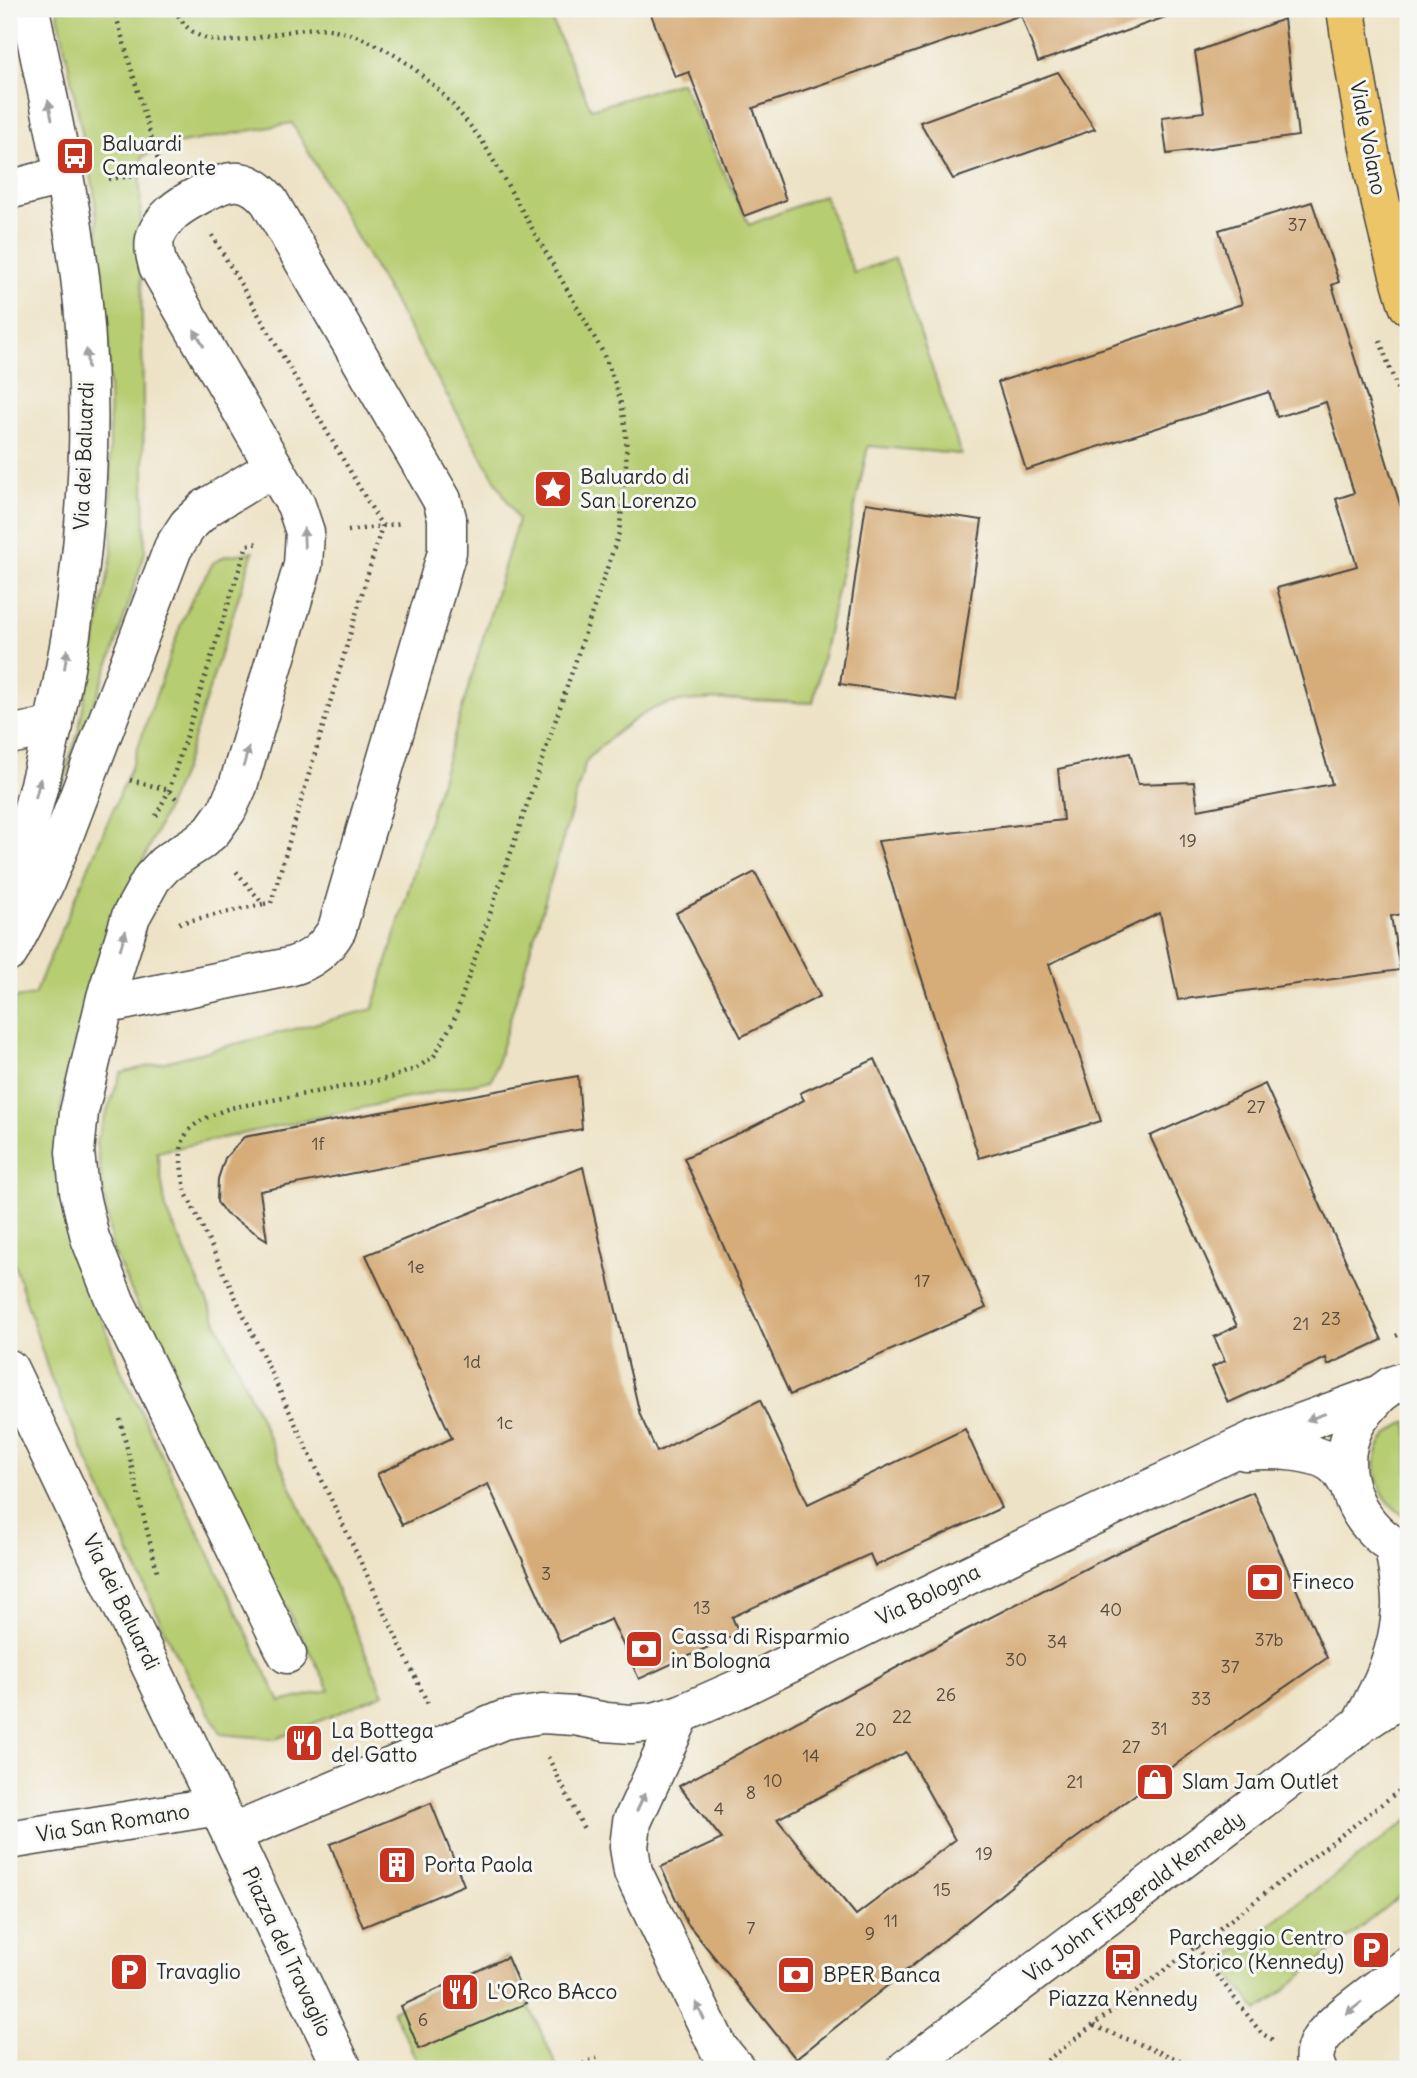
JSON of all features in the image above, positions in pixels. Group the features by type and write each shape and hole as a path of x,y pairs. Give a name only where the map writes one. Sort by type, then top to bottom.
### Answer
{"main road":[{"name":"Viale Volano","path":"1346,9 1372,169 1391,249 1408,305"}],"street":[{"name":"Via dei Baluardi","path":"9,901 54,726 76,591 88,459 87,358 75,242 80,177 30,9"},
{"path":"9,190 80,177"},
{"path":"104,1005 304,963 330,942 337,929 447,552 447,518 442,500 269,201 260,190 246,183 232,182 174,211 163,223 155,239 155,253 158,267 301,518 305,532 303,565 238,786 227,810 212,831 165,864 152,878 131,916 104,1005 79,1112 75,1152 79,1191 90,1238 115,1301 287,1654"},
{"path":"9,953 60,846 173,548 188,525 206,508 274,467"},
{"path":"9,735 54,726"},
{"name":"Via dei Baluardi","path":"9,1369 225,1820"},
{"name":"Via Bologna","path":"225,1820 503,1720 542,1714 631,1724 654,1722 681,1714 738,1689 1005,1557 1225,1453 1394,1387"},
{"name":"Via Bologna","path":"1394,1387 1356,1423 1347,1452 1349,1485 1354,1504 1366,1523 1401,1550"},
{"name":"Via Bologna","path":"1225,1453 1270,1449 1311,1455 1335,1465 1349,1485"},
{"name":"Via John Fitzgerald Kennedy","path":"1361,1724 1382,1687 1398,1638 1401,1550"},
{"name":"Via John Fitzgerald Kennedy","path":"917,2065 1361,1724 1408,1693"},
{"path":"681,1714 632,1822 629,1847 633,1872 719,2049 736,2069"},
{"name":"Via San Romano","path":"9,1840 225,1820"},
{"name":"Piazza del Travaglio","path":"225,1820 343,2069"},
{"path":"1316,2067 1315,2054 1319,2041 1330,2027 1408,1966"}],"path":[{"path":"80,177 161,172 114,9"},
{"path":"129,780 169,790"},
{"path":"118,1408 160,1583"},
{"path":"1036,2069 1408,1784"},
{"path":"1196,1947 1261,2033 1316,2067"},
{"path":"1094,2025 1202,2069"},
{"path":"570,2069 597,2058"}],"green space":[{"path":"57,9 547,9 591,109 681,82 749,225 824,195 854,273 895,258 961,454 868,446 813,703 710,700 670,703 645,713 627,725 586,761 492,1080 157,1152 166,1209 384,1694 276,1739 221,1734 173,1649 51,1379 14,1263 9,1224 9,1035 15,998 34,995 130,770 192,599 213,563 225,556 253,552 183,771 123,906 95,1013 68,1076 61,1107 75,1244 119,1366 280,1702 330,1690 201,1446 112,1248 96,1141 121,1073 373,1009 518,520 292,123 166,146 142,157 140,177 145,552 112,656 33,863 78,733 112,554 108,333 94,191"},
{"path":"1408,1422 1408,1518 1385,1496 1375,1468 1383,1441 1393,1430"},
{"path":"1408,1820 1408,1889 1258,2011 1220,1962"},
{"path":"507,1957 558,2069 421,2069 392,2010"}],"building":[{"path":"649,9 1173,9 1174,14 1038,62 1021,15 753,108 786,200 744,216 689,72 675,77"},
{"path":"1284,19 1298,136 1167,154 1162,117 1204,112 1195,52"},
{"path":"1058,72 1095,129 953,179 920,122"},
{"path":"1312,202 1339,282 1332,285 1408,530 1408,913 1391,916 1400,970 1178,1000 1160,913 1049,964 1101,1121 979,1158 878,841 1063,820 1058,769 1130,753 1138,784 1194,782 1198,810 1332,784 1277,588 1357,566 1336,499 1354,493 1326,402 1277,417 1269,392 1026,470 998,382 1242,304 1219,230"},
{"path":"866,503 982,520 956,701 840,684"},
{"path":"755,872 820,996 741,1037 676,913"},
{"path":"875,1059 986,1308 790,1395 684,1158 804,1100 800,1093"},
{"path":"578,1076 582,1129 260,1191 267,1240 226,1214 217,1202 218,1179 225,1158 244,1137"},
{"path":"1265,1084 1382,1340 1328,1365 1326,1358 1228,1403 1212,1367 1225,1361 1214,1337 1237,1326 1150,1136"},
{"path":"583,1167 640,1415 657,1452 760,1400 808,1504 965,1429 1001,1508 875,1566 870,1554 732,1617 739,1633 639,1679 611,1619 560,1642 488,1484 402,1525 377,1474 452,1438 366,1255"},
{"path":"1253,1492 1327,1658 1213,1737 1014,1884 796,2059 687,1923 661,1867 722,1839 679,1786 962,1632 1187,1520","holes":["906,1752 955,1840 856,1915 777,1819"]},
{"name":"Porta Paola","path":"431,1803 464,1885 363,1927 330,1844"},
{"path":"507,1957 527,2003 419,2049 401,2006"}],"place":[{"name":"Baluardi Camaleonte","path":"75,156"},
{"name":"Baluardo di San Lorenzo","path":"553,489"},
{"name":"Fineco","path":"1265,1582"},
{"name":"Cassa di Risparmio in Bologna","path":"644,1649"},
{"name":"La Bottega del Gatto","path":"304,1743"},
{"name":"Slam Jam Outlet","path":"1155,1782"},
{"name":"Porta Paola","path":"397,1865"},
{"name":"Parcheggio Centro Storico (Kennedy)","path":"1371,1950"},
{"name":"Piazza Kennedy","path":"1123,1962"},
{"name":"Travaglio","path":"129,1972"},
{"name":"BPER Banca","path":"796,1975"},
{"name":"L'ORco BAcco","path":"460,1992"}]}
